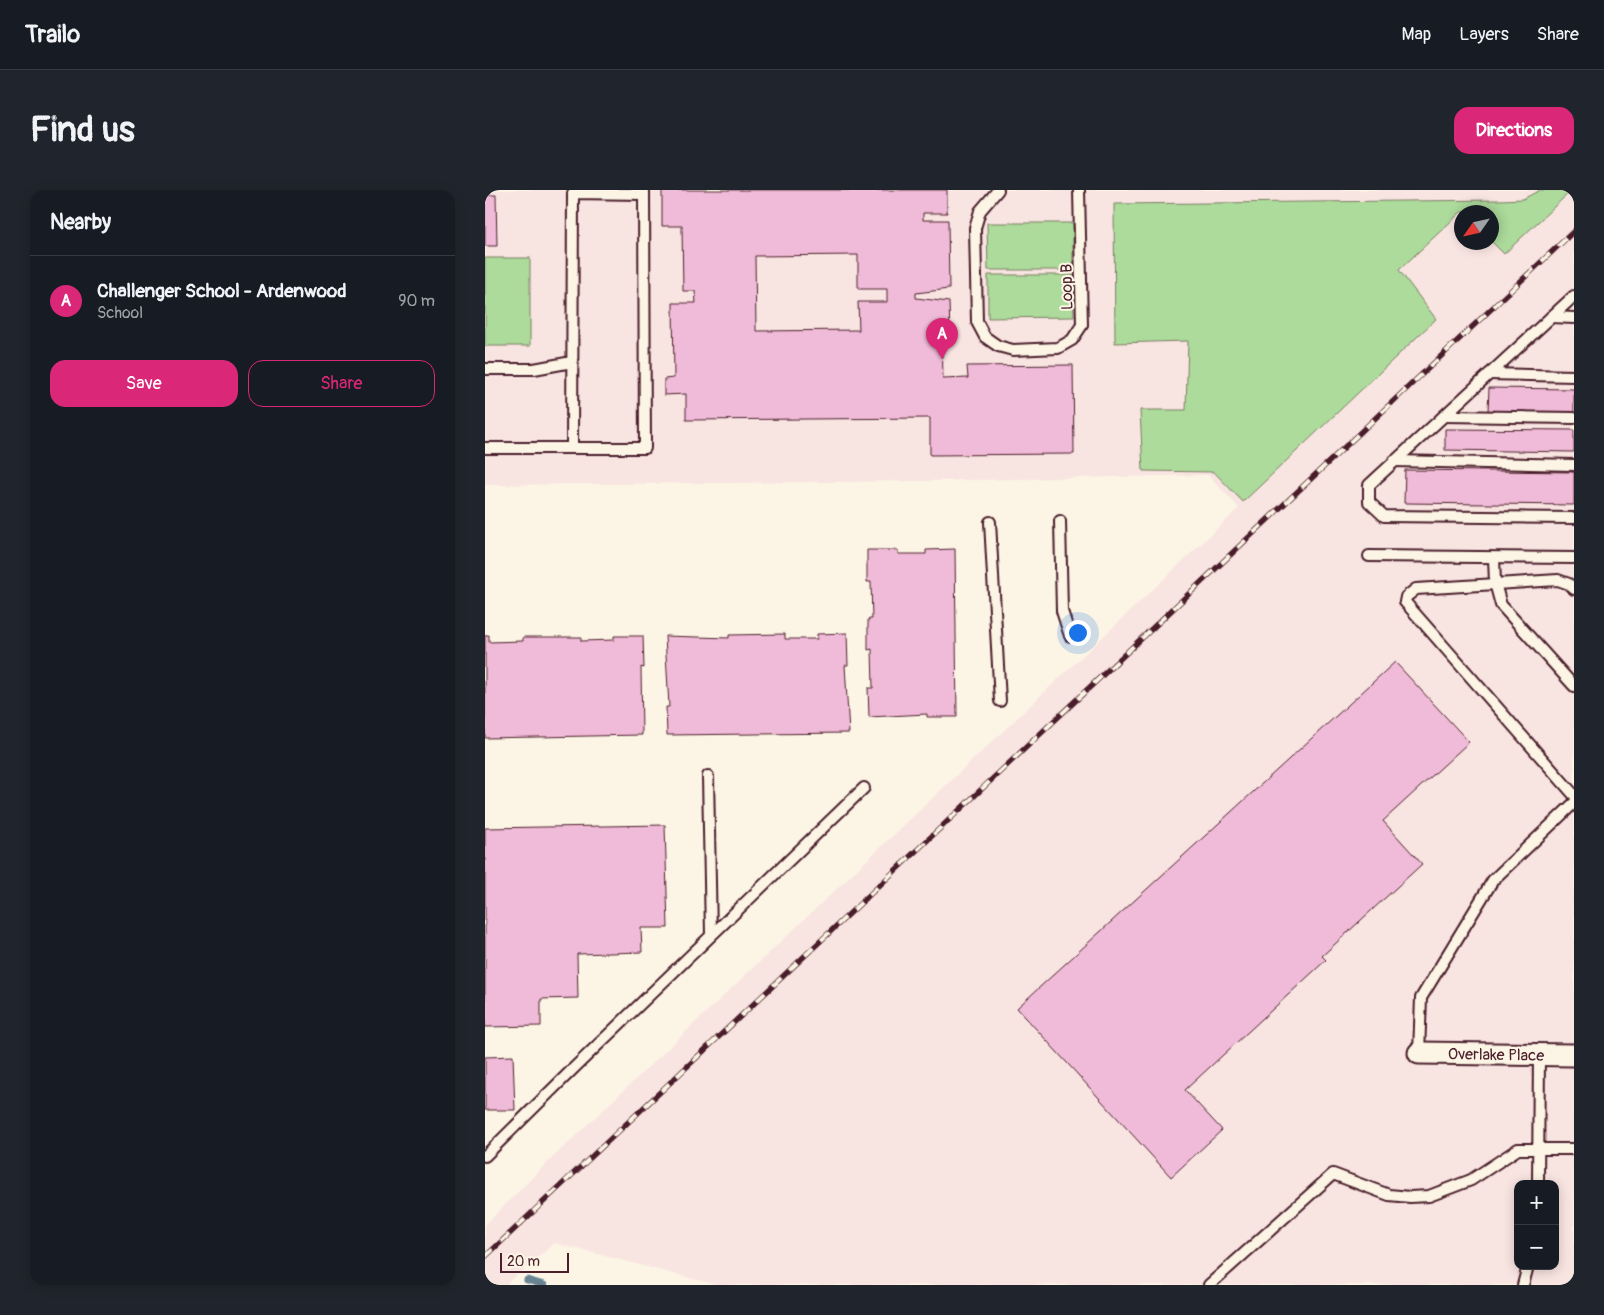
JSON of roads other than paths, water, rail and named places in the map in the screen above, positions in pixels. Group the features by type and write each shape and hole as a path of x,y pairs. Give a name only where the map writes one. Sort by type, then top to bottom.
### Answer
{"street":[{"name":"Overlake Place","path":"1419,1053 1574,1055"}],"lane":[{"name":"Loop B","path":"998,190 980,211 975,228 977,322 985,337 998,346 1013,350 1058,348 1072,340 1082,325 1079,190"},
{"path":"485,448 572,448 645,448 643,192 573,194 572,448"},
{"path":"1574,296 1369,485 1369,502 1384,516 1574,518"},
{"path":"1551,317 1574,318"},
{"path":"485,369 535,369 573,362"},
{"path":"1489,374 1574,376"},
{"path":"1444,416 1574,418"},
{"path":"1394,462 1574,465"},
{"path":"1060,520 1062,611 1070,636"},
{"path":"990,522 1000,701"},
{"path":"1369,556 1574,558"},
{"path":"1493,558 1495,583 1501,605 1574,686"},
{"path":"1574,589 1569,584 1558,580 1416,589 1406,597 1405,602 1574,795"},
{"path":"708,776 711,935"},
{"path":"485,1156 864,788"},
{"path":"1419,1053 1421,998 1493,880 1574,803"},
{"path":"1538,1180 1539,1055"},
{"path":"1209,1285 1333,1174 1389,1195 1409,1198 1429,1196 1471,1180 1518,1149 1574,1149"},
{"path":"1523,1285 1527,1270"}],"waterway":[{"path":"527,1280 544,1285"}],"railway":[{"path":"485,1257 1574,231"}],"place":[{"name":"Challenger School - Ardenwood","path":"942,359"}]}
